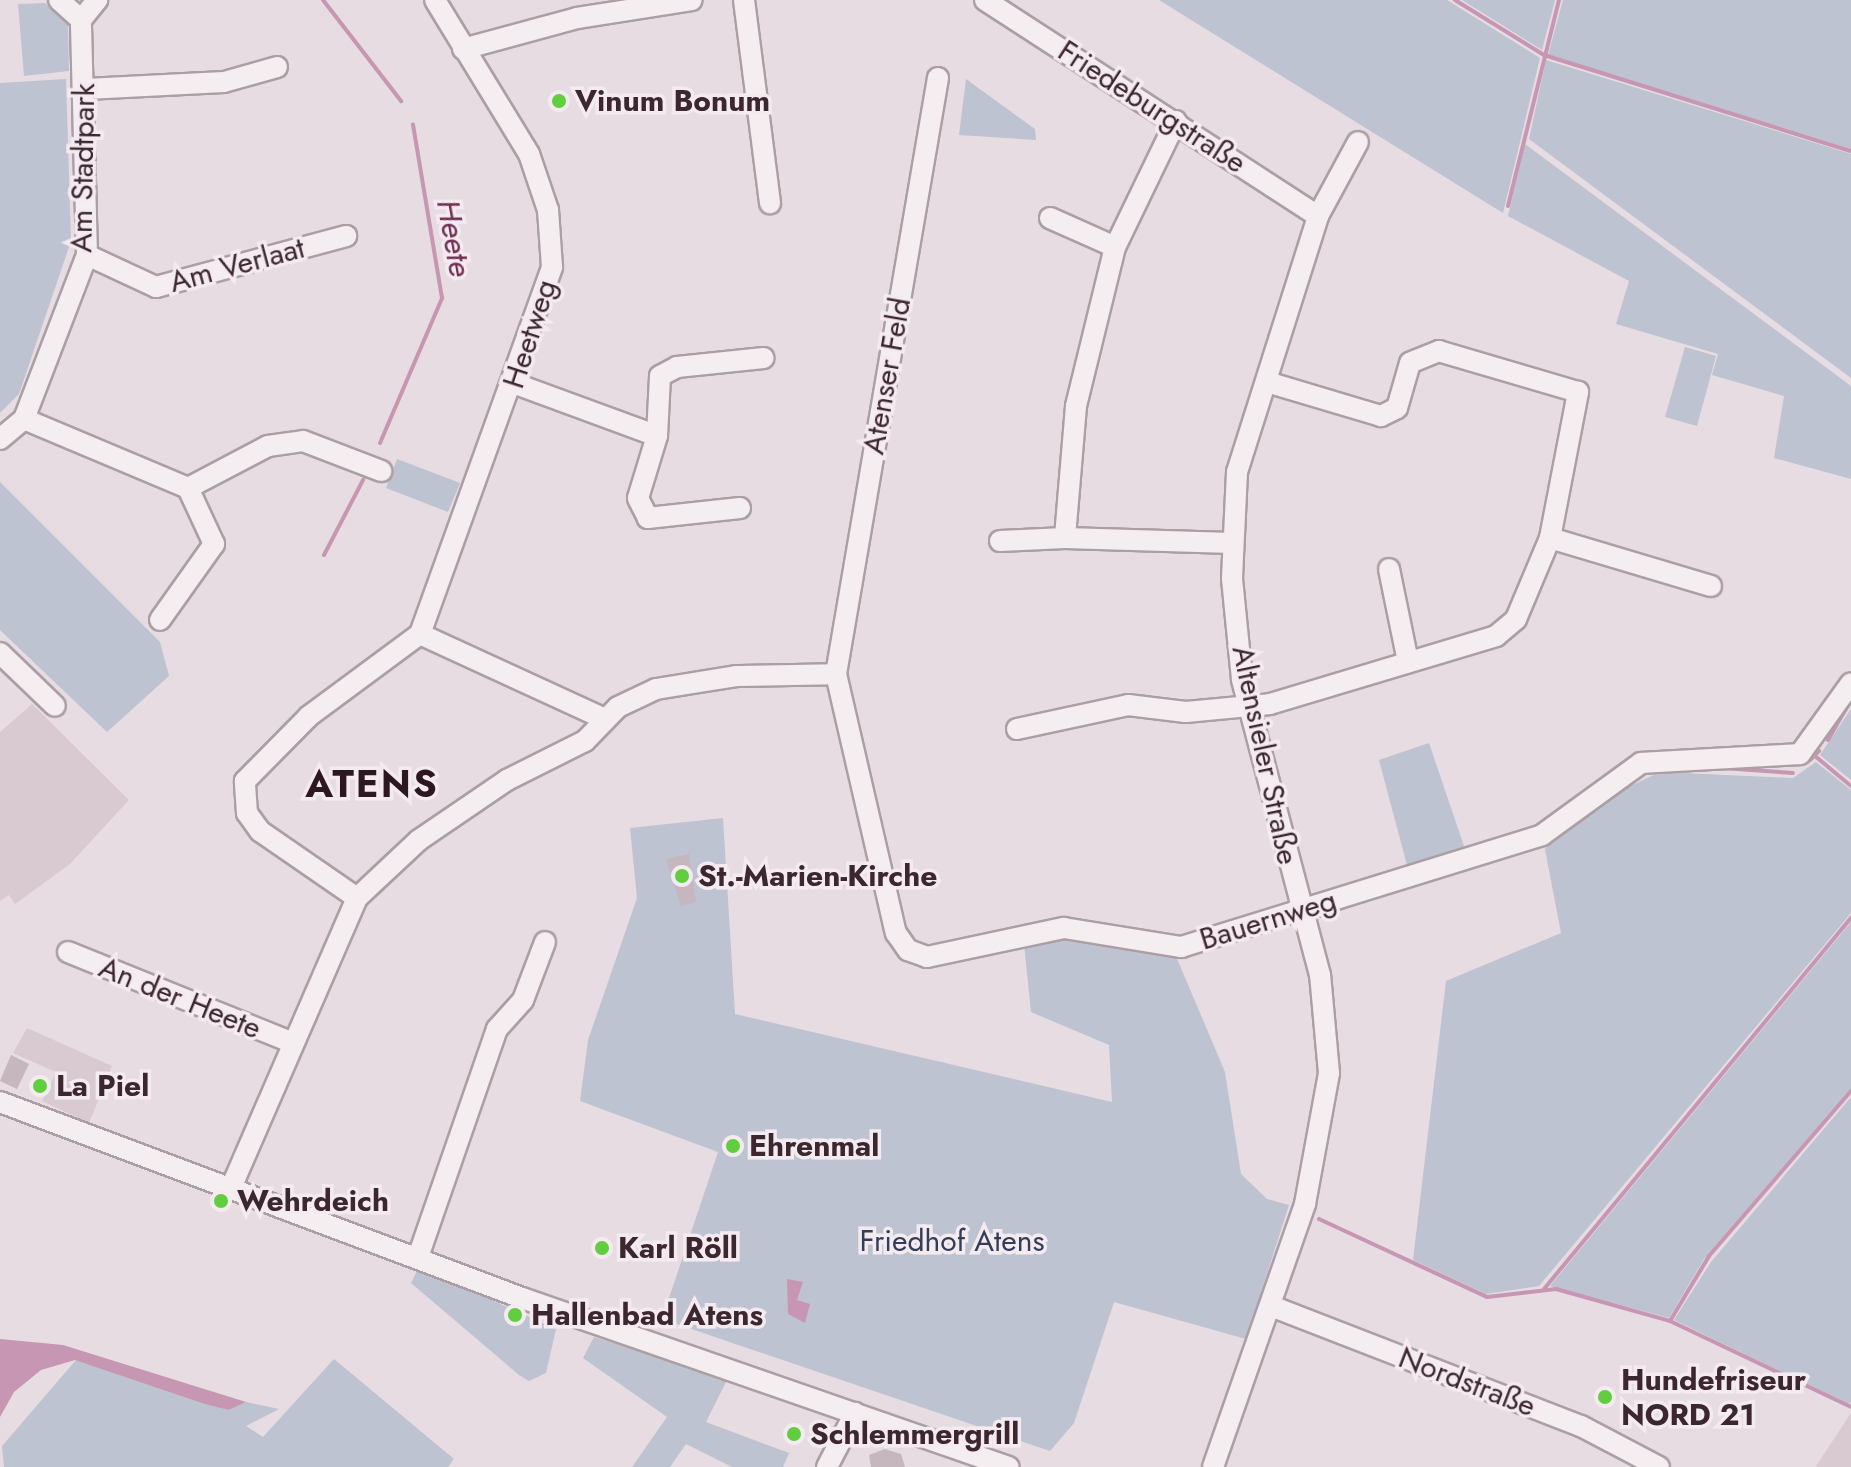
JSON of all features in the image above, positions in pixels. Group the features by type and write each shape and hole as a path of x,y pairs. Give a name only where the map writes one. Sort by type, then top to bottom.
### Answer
{"street":[{"path":"59,0 81,20 97,0"},
{"name":"Heetweg","path":"420,634 516,384 552,267 548,210 529,154 435,0"},
{"path":"463,49 692,0"},
{"path":"744,0 770,203"},
{"name":"Friedeburgstraße","path":"985,0 1176,121 1318,216"},
{"name":"Am Stadtpark","path":"0,439 24,419 87,255 86,89 81,20"},
{"path":"86,89 224,82 277,67"},
{"name":"Atenser Feld","path":"836,674 938,78"},
{"path":"1065,538 1076,406 1115,247 1176,121"},
{"name":"Altensieler Straße","path":"1213,1467 1305,1204 1329,1073 1325,1004 1255,737 1254,703 1242,679 1232,543 1237,472 1251,416 1270,383 1271,354 1318,216 1358,142"},
{"path":"1050,218 1115,247"},
{"name":"Am Verlaat","path":"87,255 156,287 346,236"},
{"path":"1017,729 1128,705 1186,712 1254,703 1364,678 1407,657 1496,636 1516,619 1550,538 1580,403 1568,385 1439,351 1410,363 1397,408 1381,416 1270,383"},
{"path":"740,508 648,518 638,498 657,436 660,376 677,367 764,358"},
{"path":"516,384 657,436"},
{"path":"24,419 188,488 214,544 160,620"},
{"path":"188,488 268,446 303,441 381,471"},
{"path":"1000,541 1065,538 1232,543"},
{"path":"1550,538 1711,586"},
{"path":"1389,569 1407,657"},
{"path":"357,898 260,831 247,813 245,781 309,716 420,634 605,719"},
{"path":"0,653 55,706"},
{"path":"230,1190 357,898 419,840 507,780 585,741 605,719 656,689 736,676 836,674"},
{"name":"Bauernweg","path":"836,674 896,933 908,950 927,957 1064,928 1181,947 1542,835 1641,763 1800,754 1851,683"},
{"path":"418,1257 497,1029 523,1000 545,942"},
{"name":"An der Heete","path":"68,952 293,1043"},
{"path":"0,1102 230,1190 1009,1467"},
{"name":"Nordstraße","path":"1271,1306 1581,1426 1659,1467"},
{"path":"827,1467 855,1413"}],"shaded area":[{"path":"32,704 129,800 70,864 15,904 9,895 0,901 0,732"},
{"path":"27,1028 112,1066 89,1123 42,1101 56,1072 13,1053"},
{"path":"787,1279 803,1282 797,1300 810,1304 805,1323 788,1314"},
{"path":"0,1339 63,1345 246,1402 229,1410 75,1360 41,1370 14,1392 0,1417"},
{"path":"1851,1413 1851,1467 1817,1467 1816,1466"}],"green space":[{"path":"1159,0 1447,0 1540,58 1503,213"},
{"path":"1462,0 1555,0 1542,50"},
{"path":"1563,0 1851,0 1851,149 1548,55"},
{"path":"45,3 68,25 69,71 24,76 18,4"},
{"path":"1546,60 1851,154 1851,378 1529,139"},
{"path":"66,79 71,241 19,394 0,413 0,83"},
{"path":"966,79 1035,129 1036,140 959,135"},
{"path":"1525,144 1851,386 1851,479 1774,458 1784,396 1712,375 1718,354 1616,324 1629,281 1508,216"},
{"path":"1685,347 1716,356 1697,426 1665,417"},
{"path":"397,459 460,483 448,512 386,488"},
{"path":"0,482 160,642 169,676 107,732 0,630"},
{"path":"1851,709 1851,780 1820,755"},
{"path":"1429,743 1465,849 1408,869 1379,760"},
{"path":"1816,762 1851,790 1851,913 1539,1286 1486,1294 1413,1260 1446,981 1561,933 1545,849 1599,801 1660,772 1793,778"},
{"name":"Friedhof Atens","path":"723,818 735,1014 1112,1102 1109,1045 1031,1012 1024,944 1067,936 1175,954 1225,1072 1241,1174 1267,1199 1289,1205 1246,1339 1114,1302 1074,1423 1050,1451 662,1319 718,1152 580,1101 588,1040 637,898 630,828"},
{"path":"1851,922 1851,1088 1704,1259 1669,1318 1550,1286"},
{"path":"1851,1097 1849,1404 1674,1320 1711,1262"},
{"path":"419,1267 556,1329 546,1373 529,1381 519,1375 411,1283"},
{"path":"594,1337 728,1378 706,1422 789,1453 783,1467 732,1467 686,1444 670,1467 632,1467 667,1417 583,1358"},
{"path":"334,1359 454,1459 448,1467 4,1467 2,1446 76,1360 229,1410 246,1402 279,1409 246,1426 263,1437"}],"building":[{"name":"St.-Marien-Kirche","path":"689,854 696,902 681,906 666,859"},
{"path":"11,1055 29,1064 17,1089 0,1081"},
{"path":"885,1449 901,1454 905,1467 871,1467 869,1455"}],"waterway":[{"name":"Heete","path":"323,0 401,101"},
{"path":"1455,0 1544,55 1851,151"},
{"path":"1508,206 1559,0"},
{"name":"Heete","path":"380,443 442,298 413,124"},
{"name":"Heete","path":"324,555 363,480"},
{"path":"1828,740 1851,700"},
{"path":"1810,760 1819,751"},
{"path":"1815,756 1851,786"},
{"path":"1722,768 1793,773"},
{"path":"1320,916 1393,890"},
{"path":"1544,1289 1851,918"},
{"path":"1670,1321 1709,1256 1851,1091"},
{"path":"1319,1219 1487,1297 1556,1289 1670,1321 1851,1407"}],"place":[{"name":"Vinum Bonum","path":"559,101"},
{"name":"St.-Marien-Kirche","path":"682,876"},
{"name":"La Piel","path":"40,1086"},
{"name":"Ehrenmal","path":"733,1146"},
{"name":"Wehrdeich","path":"221,1201"},
{"name":"Karl Röll","path":"602,1248"},
{"name":"Hallenbad Atens","path":"515,1315"},
{"name":"Hundefriseur NORD 21","path":"1605,1397"},
{"name":"Schlemmergrill","path":"794,1434"}],"district":[{"name":"ATENS","path":"372,784"}]}
